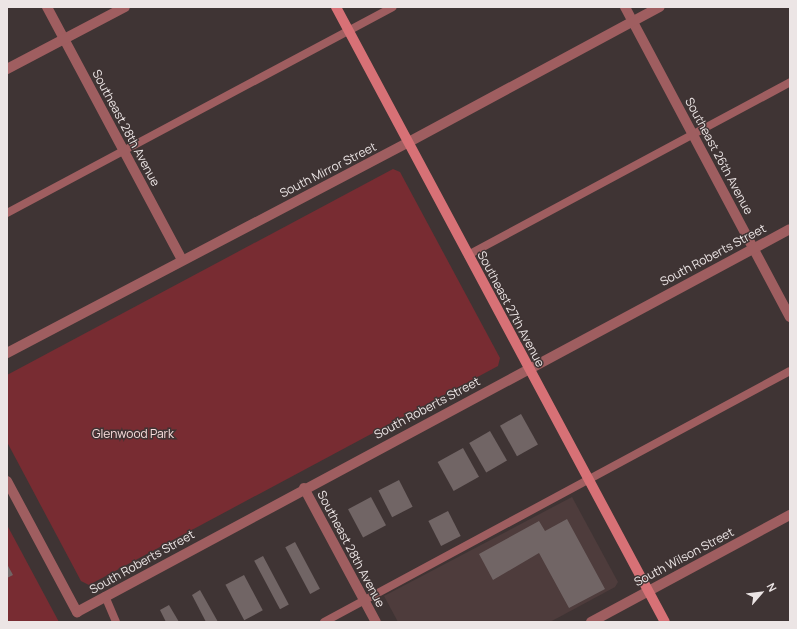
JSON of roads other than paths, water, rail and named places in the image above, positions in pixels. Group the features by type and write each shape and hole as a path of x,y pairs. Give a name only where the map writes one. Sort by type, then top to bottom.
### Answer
{"main road":[{"name":"Southeast 27th Avenue","path":"336,7 665,622"}],"street":[{"name":"Southeast 28th Avenue","path":"47,7 182,260"},
{"path":"7,69 124,7"},
{"name":"Southeast 26th Avenue","path":"625,7 790,317"},
{"name":"South Mirror Street","path":"7,353 408,143 660,7"},
{"name":"South Roberts Street","path":"7,481 77,612 304,488 790,228"},
{"name":"Southeast 28th Avenue","path":"304,488 376,622"},
{"name":"South Wilson Street","path":"591,622 790,515"}],"lane":[{"path":"7,213 392,7"},
{"path":"468,256 790,82"},
{"path":"324,622 790,371"},
{"path":"105,596 116,622"}],"park label":[{"name":"Glenwood Park","path":"133,434"}]}
